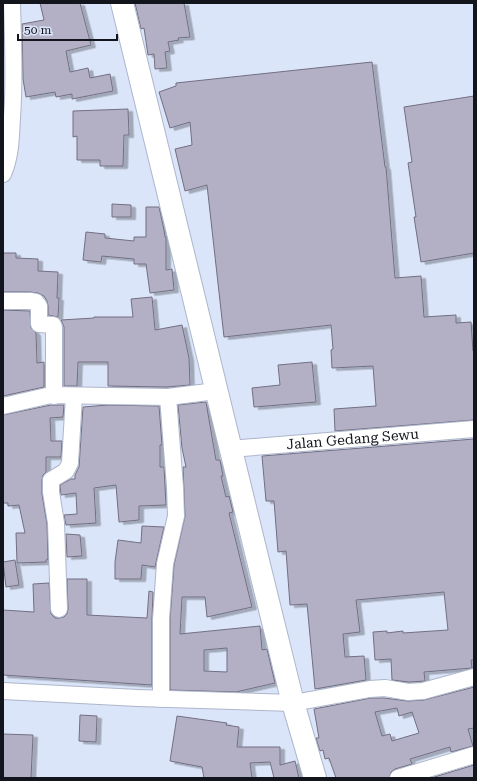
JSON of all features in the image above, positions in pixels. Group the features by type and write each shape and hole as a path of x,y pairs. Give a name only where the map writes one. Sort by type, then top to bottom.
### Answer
{"main road":[{"path":"122,3 293,703 315,778"}],"street":[{"path":"3,174 14,99 12,3"},
{"path":"3,301 36,302 39,306 39,324 54,326 54,396"},
{"path":"3,406 54,396 168,397 216,391"},
{"path":"59,609 56,523 51,492 51,480 66,471 70,463 74,396"},
{"path":"161,699 161,619 165,564 176,516 168,397"},
{"name":"Jalan Gedang Sewu","path":"230,449 474,429"},
{"path":"3,691 161,699 293,703 370,689 385,688 408,692 423,691 474,677"},
{"path":"398,778 474,755"}],"building":[{"path":"40,3 80,3 91,45 66,51 70,72 88,68 90,78 110,74 113,91 72,99 72,94 56,97 55,92 26,97 23,79 22,24 44,20"},
{"path":"135,3 184,3 190,37 178,38 179,40 168,42 170,51 165,52 167,68 155,69 154,54 148,55 144,28 141,29"},
{"path":"372,62 386,167 395,278 421,276 424,317 456,315 456,323 471,322 474,351 474,420 335,431 334,409 376,406 373,366 332,368 331,350 333,349 331,325 224,337 207,185 185,191 175,149 192,145 190,122 170,128 159,92 176,86 176,83"},
{"path":"474,96 474,253 421,262 408,163 412,162 404,107"},
{"path":"128,109 129,135 124,135 123,166 100,166 100,160 77,160 77,136 73,137 73,111"},
{"path":"112,204 131,205 131,217 112,217"},
{"path":"146,207 159,207 166,237 166,270 172,269 174,290 150,293 146,264 134,264 134,259 102,256 101,262 83,260 86,232 105,234 105,238 134,241 134,237 146,237"},
{"path":"3,253 16,253 16,258 38,259 38,271 58,272 58,317 48,315 47,301 44,296 38,293 3,292"},
{"path":"152,297 155,330 182,325 189,358 190,385 167,387 108,386 108,362 78,362 77,386 64,386 64,327 61,320 94,317 133,317 131,299"},
{"path":"3,310 30,311 31,328 36,333 37,363 44,362 44,387 3,396"},
{"path":"312,362 316,402 254,407 252,388 280,385 278,365"},
{"path":"206,402 216,460 220,460 223,476 221,476 226,497 229,496 233,512 229,513 252,607 207,617 205,597 182,597 180,634 260,626 262,650 267,649 275,683 236,692 170,690 170,619 174,565 185,516 183,467 186,467 182,448 178,405","holes":["227,648 227,672 204,671 204,650"]},
{"path":"51,405 64,405 63,417 50,418 51,441 62,441 61,457 46,457 46,472 43,475 42,480 42,494 47,524 48,559 46,562 17,563 16,533 25,533 19,505 8,506 8,503 3,503 3,415"},
{"path":"108,405 159,406 162,445 160,445 160,467 164,467 166,505 139,506 139,520 119,522 116,485 94,488 96,523 66,525 64,515 77,514 76,493 61,495 60,485 71,479 75,479 75,475 79,467 83,407"},
{"path":"474,439 474,660 471,660 472,668 424,672 425,681 409,682 392,680 391,659 375,660 373,632 387,631 387,633 403,631 403,633 448,630 444,592 356,600 360,632 343,634 345,657 364,656 366,680 315,689 307,604 290,605 286,551 278,552 274,501 266,501 262,456"},
{"path":"142,526 164,527 155,567 142,565 141,579 115,579 115,562 118,540 141,543"},
{"path":"66,534 80,535 82,556 67,557"},
{"path":"15,560 19,585 6,587 3,562"},
{"path":"67,579 87,579 87,615 147,618 149,591 153,592 152,685 3,675 3,610 34,612 33,584 49,583 51,614 55,618 64,617 67,614 68,609"},
{"path":"474,687 474,728 468,729 473,746 451,752 450,747 410,759 412,764 395,769 391,772 389,778 336,778 329,758 325,759 323,750 320,751 316,738 319,738 314,709 371,698 408,701 424,700","holes":["397,708 399,716 412,712 419,733 392,741 390,734 382,736 375,712"]},
{"path":"80,715 97,716 96,742 79,741"},
{"path":"177,716 227,723 226,725 239,727 237,747 280,747 280,765 295,761 299,778 274,778 270,762 250,763 252,778 204,778 202,767 170,761"},
{"path":"3,734 33,735 31,778 3,778"},
{"path":"474,765 474,778 431,778"}]}
